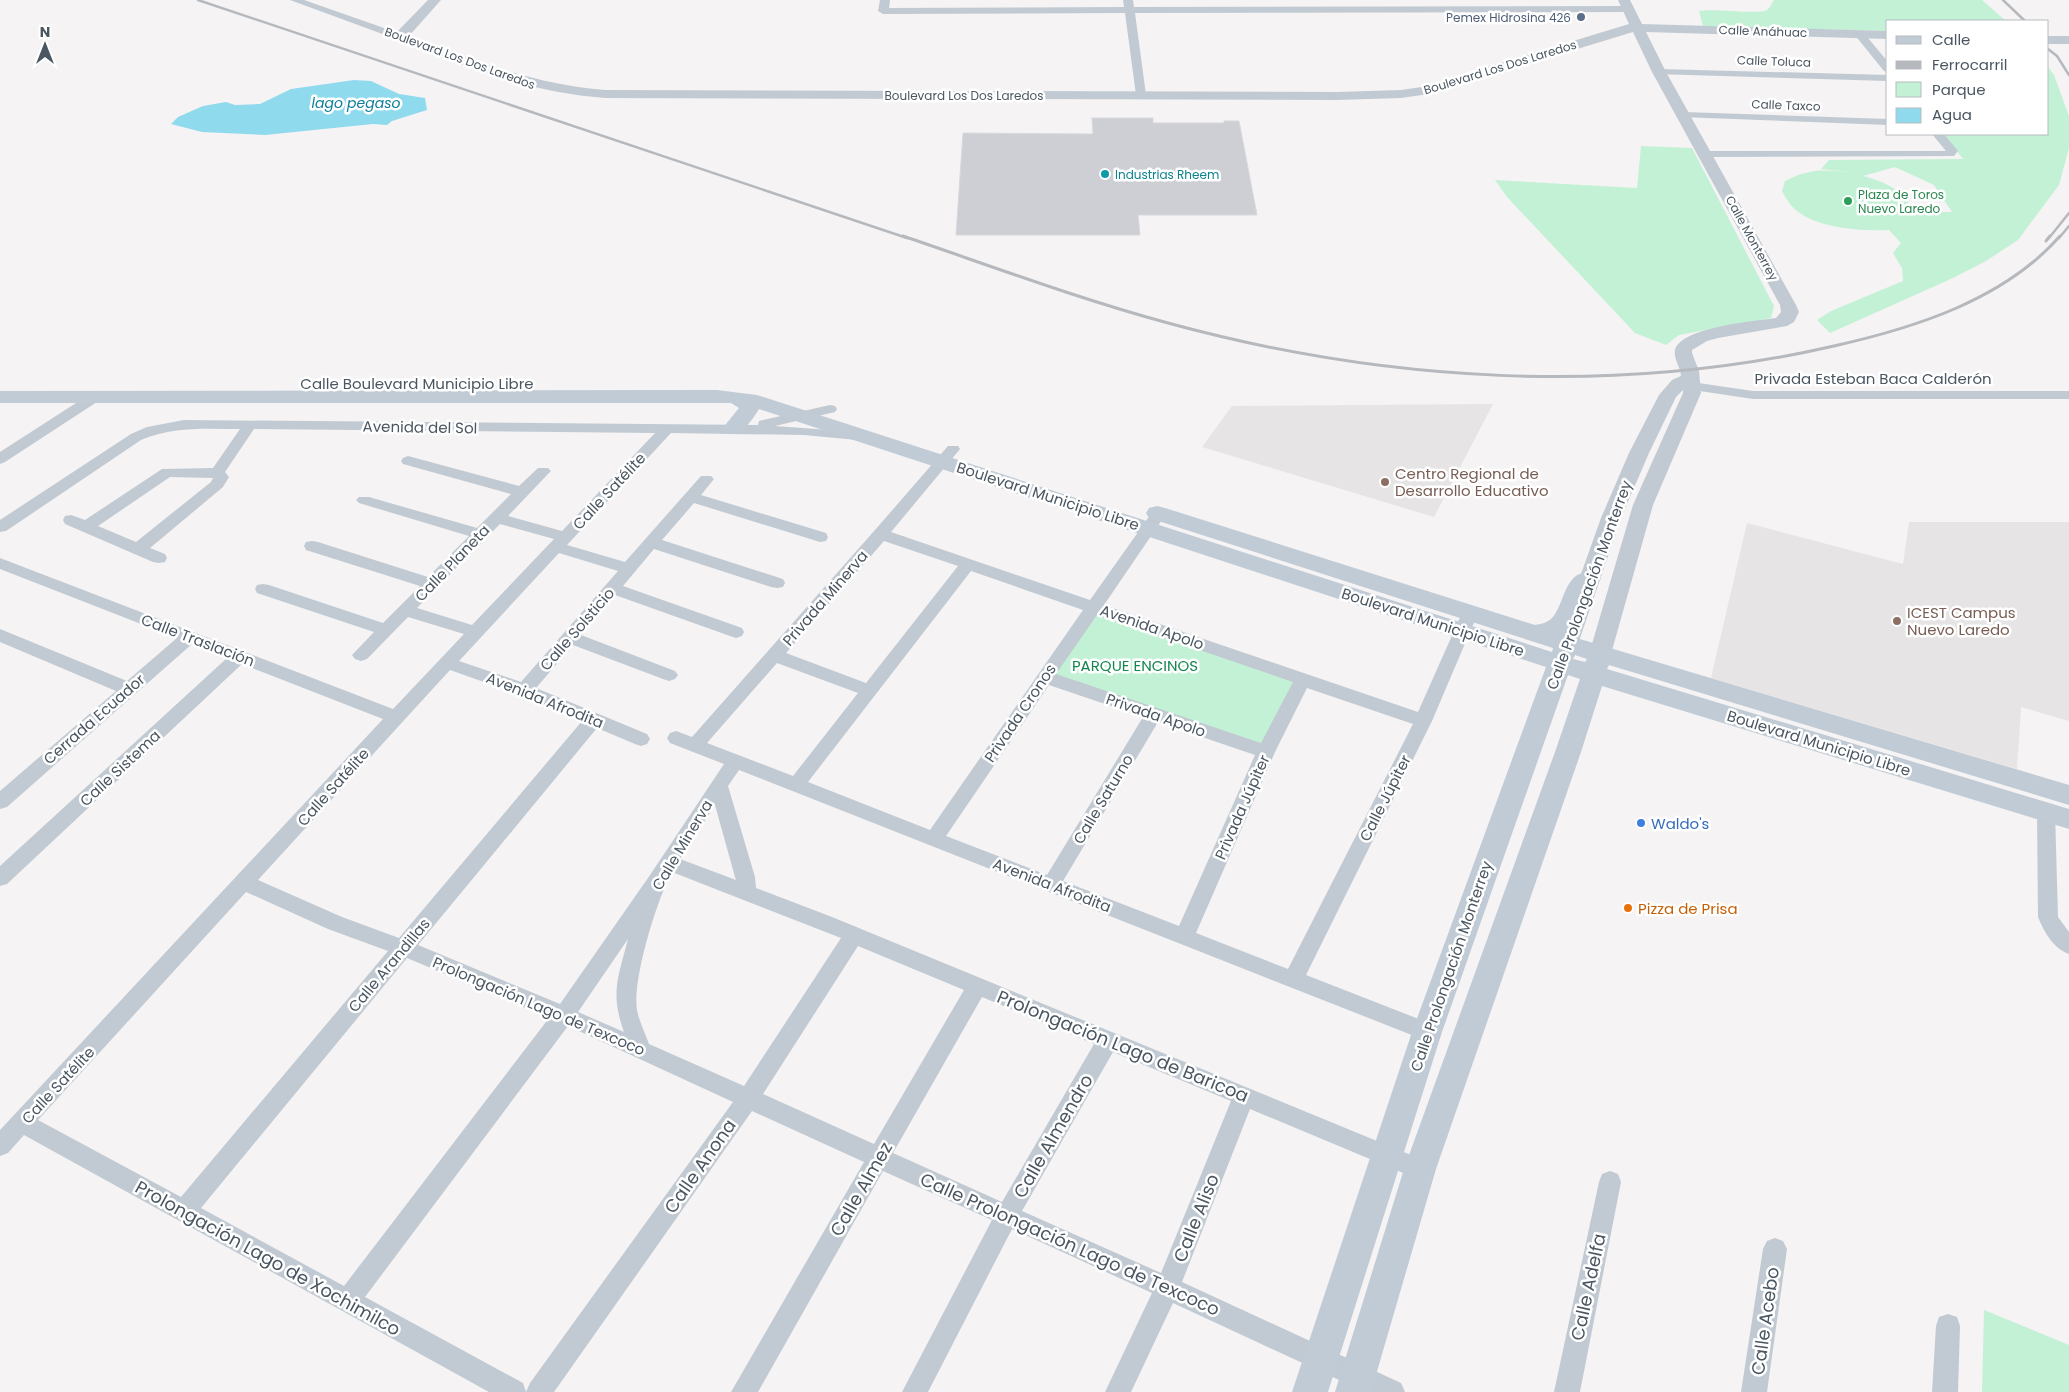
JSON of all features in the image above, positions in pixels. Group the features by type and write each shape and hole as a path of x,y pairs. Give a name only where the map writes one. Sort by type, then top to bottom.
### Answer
{"main road":[{"name":"Calle Boulevard Municipio Libre","path":"0,385 719,382 742,384 769,390 830,409"},
{"path":"732,429 749,409 748,405 735,397"},
{"name":"Calle Boulevard Municipio Libre","path":"0,398 735,397 750,399 799,415"},
{"name":"Boulevard Municipio Libre","path":"830,409 948,455 1597,664 1918,762 2058,816"},
{"name":"Boulevard Municipio Libre","path":"799,415 870,438 948,455"},
{"path":"1534,633 1552,630 1560,626 1565,619 1576,590 1580,584 1589,579"},
{"name":"Boulevard Municipio Libre","path":"1466,622 1534,633 1563,653"},
{"name":"Calle Prolongación Monterrey","path":"1310,1392 1427,1032 1563,653"},
{"name":"Calle Prolongación Monterrey","path":"1356,1384 1420,1169 1568,752 1597,664"},
{"name":"Boulevard Municipio Libre","path":"1918,762 2069,795"}],"street":[{"name":"Boulevard Los Dos Laredos","path":"295,0 524,82 554,90 584,94 1359,96 1414,93 1636,29"},
{"path":"400,37 435,0"},
{"path":"885,0 883,11 993,11 1129,5 1622,5"},
{"path":"993,0 993,11"},
{"path":"1129,5 1141,95"},
{"name":"Calle Monterrey","path":"1622,5 1788,305 1790,312 1788,318 1781,322 1707,335 1687,344 1683,353 1690,371 1687,383"},
{"name":"Calle Anáhuac","path":"1636,29 1886,35"},
{"path":"1859,34 1886,67"},
{"path":"2049,40 2069,40"},
{"name":"Calle Toluca","path":"1660,72 1886,78"},
{"name":"Calle Taxco","path":"1684,115 1886,122"},
{"path":"1705,154 1950,154 1952,151 1939,135"},
{"name":"Privada Esteban Baca Calderón","path":"1687,383 1753,395 2069,394"},
{"name":"Calle Prolongación Monterrey","path":"1563,653 1621,494 1668,395 1687,383 1690,401 1644,505 1597,664"},
{"path":"0,459 94,397"},
{"path":"732,429 778,422 799,415 830,409"},
{"name":"Avenida del Sol","path":"0,527 118,448 152,430 184,424 732,429 820,432 870,438"},
{"path":"217,473 249,426"},
{"name":"Calle Satélite","path":"0,1146 475,632 667,429"},
{"name":"Privada Minerva","path":"695,745 948,455"},
{"path":"408,461 522,492"},
{"name":"Calle Planeta","path":"361,654 406,611 479,534 543,471"},
{"path":"86,527 166,472 217,473 221,477 218,484 138,549"},
{"name":"Calle Solsticio","path":"524,690 653,543 706,479"},
{"path":"692,497 820,537"},
{"path":"364,500 479,534"},
{"name":"Calle Solsticio","path":"497,518 630,569"},
{"path":"71,520 159,558"},
{"name":"Privada Cronos","path":"934,839 1152,521"},
{"name":"Avenida Apolo","path":"881,534 1423,721"},
{"path":"653,543 777,583"},
{"path":"312,546 432,584"},
{"name":"Calle Traslación","path":"0,563 396,717"},
{"path":"796,785 969,563"},
{"path":"613,588 736,632"},
{"path":"263,589 387,630"},
{"path":"406,611 475,632"},
{"name":"Calle Júpiter","path":"1293,980 1423,721 1466,622"},
{"path":"0,636 129,689"},
{"name":"Cerrada Ecuador","path":"0,802 189,637"},
{"path":"570,637 669,675"},
{"path":"774,655 870,690"},
{"name":"Calle Sistema","path":"0,878 239,656"},
{"name":"Avenida Afrodita","path":"448,663 524,690 641,739"},
{"name":"Privada Apolo","path":"1045,677 1266,752"},
{"name":"Privada Júpiter","path":"1184,937 1266,752 1303,679"},
{"name":"Calle Saturno","path":"1051,885 1154,714"},
{"name":"Calle Arandillas","path":"184,1211 594,719"},
{"name":"Avenida Afrodita","path":"676,738 1427,1032"},
{"name":"Calle Minerva","path":"641,1050 627,1011 626,989 641,926 656,884 668,862 718,785 736,761"},
{"path":"718,785 745,877 747,893"},
{"path":"2058,816 2048,917 2052,927 2069,946"},
{"name":"Prolongación Lago de Baricoa","path":"668,862 825,923 1420,1169"},
{"name":"Prolongación Lago de Texcoco","path":"245,883 335,923 404,948 564,1015 748,1098"},
{"path":"347,1301 564,1015 656,884"},
{"name":"Calle Anona","path":"539,1392 748,1098 854,935"},
{"name":"Calle Almez","path":"744,1392 977,986"},
{"name":"Calle Almendro","path":"915,1392 1007,1216 1108,1040"},
{"name":"Calle Aliso","path":"1118,1392 1167,1289 1244,1096"},
{"name":"Calle Prolongación Lago de Texcoco","path":"748,1098 1322,1358 1356,1384 1392,1392"},
{"name":"Prolongación Lago de Xochimilco","path":"23,1123 514,1392"},
{"name":"Calle Adelfa","path":"1567,1392 1610,1182"},
{"name":"Calle Acebo","path":"1754,1392 1775,1249"},
{"path":"1945,1392 1948,1326"}],"shaded area":[{"name":"Centro Regional de Desarrollo Educativo","path":"1493,404 1434,517 1202,447 1232,406"},
{"name":"ICEST Campus Nuevo Laredo","path":"1909,522 2069,522 2069,721 2021,707 2017,769 1711,678 1747,523 1903,564"}],"green space":[{"path":"1774,0 1982,0 2005,20 1886,20 1886,31 1703,26 1699,11 1746,12 1768,9"},
{"path":"2049,68 2054,75 2069,116 2069,148 2059,185 2018,240 1986,261 1953,278 1830,333 1817,320 1831,311 1903,281 1902,268 1893,253 1901,243 1889,230 1836,227 1810,219 1799,212 1788,201 1782,191 1785,181 1802,174 1817,171 1850,172 1821,169 1829,160 1963,159 1944,135 2049,135","holes":["1895,167 1934,185 1952,212 1912,212 1905,198 1900,193 1886,184 1863,176"]},
{"path":"1641,146 1692,148 1774,306 1771,318 1679,335 1666,345 1635,333 1507,197 1495,180 1637,188"},
{"name":"PARQUE ENCINOS","path":"1093,607 1303,679 1266,752 1045,677"},
{"path":"1984,1310 2069,1345 2069,1392 1982,1392"}],"water":[{"name":"lago pegaso","path":"354,80 371,81 399,94 425,98 427,110 392,121 387,125 373,124 265,135 202,132 171,124 178,117 203,106 226,102 235,105 260,104 291,89"}],"building":[{"name":"Industrias Rheem","path":"1092,118 1153,118 1153,123 1224,123 1224,121 1239,121 1257,215 1138,215 1140,235 956,235 963,133 1093,134"}],"railway":[{"path":"198,0 907,238"},
{"path":"2003,0 2024,20"},
{"path":"2049,50 2057,56 2069,75"},
{"path":"2049,238 2069,213"},
{"path":"2059,238 2069,226"},
{"path":"903,236 1101,304 1250,343 1333,359 1416,369 1500,375 1584,376 1668,372 1752,362 1834,346 1895,330 1926,320 1985,294 2012,278 2060,236"},
{"path":"2046,241 2050,236"}],"place":[{"name":"Pemex Hidrosina 426","path":"1581,17"},
{"name":"Industrias Rheem","path":"1105,174"},
{"name":"Plaza de Toros Nuevo Laredo","path":"1848,201"},
{"name":"Centro Regional de Desarrollo Educativo","path":"1385,482"},
{"name":"ICEST Campus Nuevo Laredo","path":"1897,621"},
{"name":"Waldo's","path":"1641,823"},
{"name":"Pizza de Prisa","path":"1628,908"}]}
